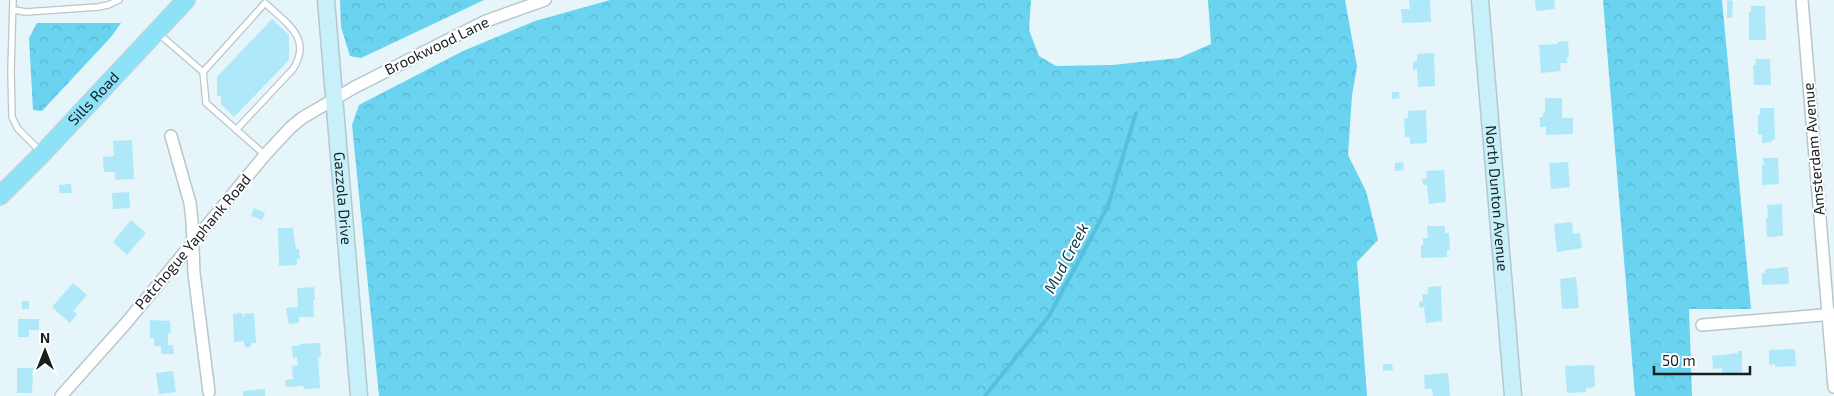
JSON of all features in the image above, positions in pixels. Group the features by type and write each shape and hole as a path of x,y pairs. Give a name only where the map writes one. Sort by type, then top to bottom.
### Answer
{"main road":[{"name":"Sills Road","path":"0,196 42,154 186,0"}],"street":[{"name":"Gazzola Drive","path":"326,0 360,396"},
{"name":"Brookwood Lane","path":"334,100 355,87 486,22 545,0"},
{"name":"North Dunton Avenue","path":"1480,0 1513,396"},
{"name":"Amsterdam Avenue","path":"1802,0 1831,314 1834,387"},
{"name":"Patchogue Yaphank Road","path":"62,396 127,322 281,136 302,118 334,100"},
{"path":"171,136 190,204 194,273 209,392"},
{"path":"1702,325 1831,314"}],"lane":[{"path":"13,0 12,117 18,129 42,154"},
{"path":"14,10 26,12 98,7 119,0"},
{"path":"203,72 265,3 297,33 301,49 296,64 236,130"},
{"path":"156,31 203,72 206,103 265,155"}],"green space":[{"path":"340,0 484,0 361,58 350,56 341,27"},
{"path":"610,0 1031,0 1029,30 1039,56 1056,66 1112,65 1179,58 1211,44 1208,0 1345,0 1357,66 1352,96 1348,155 1366,191 1378,240 1357,262 1367,396 379,396 352,125 359,105 463,51 535,21"},
{"path":"1603,0 1722,0 1751,309 1689,309 1692,396 1635,396"},
{"path":"37,23 121,23 111,37 42,111 33,110 29,38"}],"building":[{"path":"1409,0 1430,0 1431,22 1402,23 1401,9 1410,9"},
{"path":"1535,0 1554,0 1555,9 1536,11"},
{"path":"1727,0 1733,1 1732,18 1727,18"},
{"path":"1751,6 1765,6 1766,40 1749,40 1749,12 1751,12"},
{"path":"272,19 289,35 289,60 234,117 221,104 221,96 217,96 217,77"},
{"path":"1568,41 1569,57 1566,58 1568,63 1560,63 1561,71 1541,73 1539,45 1558,44 1558,42"},
{"path":"1434,53 1435,86 1418,87 1417,69 1413,70 1413,62 1417,61 1417,54"},
{"path":"1755,59 1770,59 1771,85 1754,85 1753,65 1756,65"},
{"path":"1392,92 1399,92 1400,98 1392,99"},
{"path":"1545,98 1562,98 1562,118 1573,118 1573,134 1546,135 1546,127 1540,127 1540,117 1543,117 1543,113 1545,113"},
{"path":"1760,108 1774,108 1775,140 1772,140 1772,142 1762,143 1762,135 1758,135"},
{"path":"1426,110 1427,143 1410,144 1410,137 1405,137 1404,118 1408,118 1408,111"},
{"path":"132,140 134,179 115,180 115,172 104,172 103,157 114,156 113,141"},
{"path":"1763,158 1778,158 1779,184 1762,185"},
{"path":"1403,162 1404,170 1395,171 1395,163"},
{"path":"1568,162 1570,187 1551,189 1549,163"},
{"path":"1444,170 1446,202 1429,204 1427,185 1423,185 1422,179 1427,179 1426,171"},
{"path":"71,184 72,193 59,193 59,185"},
{"path":"129,192 130,208 113,209 112,193"},
{"path":"1782,204 1783,236 1767,237 1767,205"},
{"path":"254,208 265,213 262,220 251,216"},
{"path":"131,220 146,233 127,255 113,242"},
{"path":"1572,222 1573,234 1580,233 1582,248 1557,252 1554,224"},
{"path":"1427,226 1445,226 1445,233 1449,233 1450,250 1447,250 1447,257 1421,258 1423,238 1428,238"},
{"path":"278,228 293,228 296,249 299,249 300,259 297,259 297,265 279,266"},
{"path":"1788,267 1789,284 1762,285 1762,273 1765,273 1765,269"},
{"path":"1576,277 1579,308 1562,309 1560,279"},
{"path":"73,283 87,295 73,311 77,314 70,323 52,307"},
{"path":"1441,286 1442,321 1426,323 1424,307 1420,308 1419,302 1423,301 1422,294 1428,294 1428,287"},
{"path":"314,287 314,317 299,317 299,323 289,324 286,308 298,307 297,288"},
{"path":"22,301 29,301 29,309 22,309"},
{"path":"242,313 243,317 245,317 244,314 254,313 256,343 251,343 251,347 245,347 244,341 234,342 233,314"},
{"path":"18,319 39,319 39,330 29,330 29,337 18,337"},
{"path":"150,320 170,321 171,333 168,333 168,345 173,345 174,354 161,354 161,346 154,346 154,338 150,338"},
{"path":"320,343 321,357 318,357 320,388 286,387 285,380 293,379 292,366 298,365 297,357 293,358 292,346"},
{"path":"1795,349 1796,366 1775,367 1775,364 1769,365 1769,350"},
{"path":"1738,351 1742,351 1742,373 1722,374 1722,368 1713,369 1712,356 1738,353"},
{"path":"1383,364 1392,364 1393,370 1383,371"},
{"path":"1594,365 1595,387 1586,388 1586,392 1567,393 1565,366"},
{"path":"17,368 33,368 32,393 17,393"},
{"path":"173,371 176,392 159,394 156,373"},
{"path":"1448,373 1450,396 1433,396 1432,389 1425,389 1424,375"},
{"path":"265,389 265,396 243,396 243,391"}],"waterway":[{"name":"Mud Creek","path":"985,396 1049,316 1108,206 1136,113"}]}
